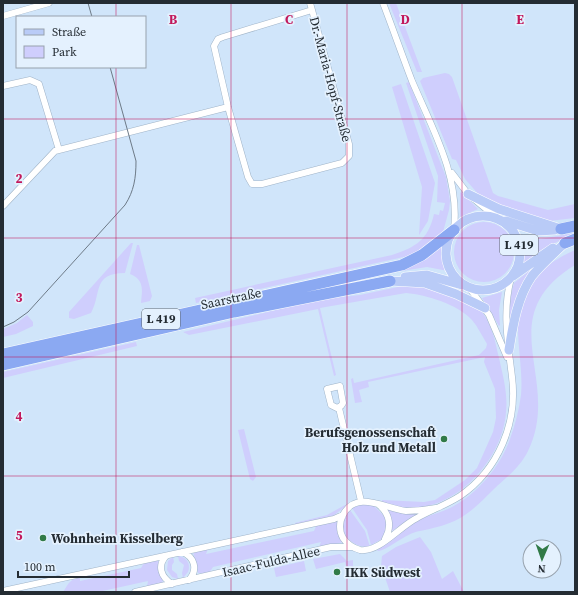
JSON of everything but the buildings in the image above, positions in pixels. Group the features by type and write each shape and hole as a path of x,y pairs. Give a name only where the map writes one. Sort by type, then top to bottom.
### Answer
{"highway":[{"name":"L 419","path":"561,229 575,226"},
{"name":"Saarstraße","path":"3,354 402,265 422,255 454,229"},
{"name":"Saarstraße","path":"3,364 234,312 390,281"}],"main road":[{"path":"468,194 499,209 561,229"},
{"name":"L 419","path":"454,229 462,222 477,216 498,219 538,231 561,229"},
{"name":"L 419","path":"498,219 512,229 519,243 520,260 512,278"},
{"path":"454,229 447,246 448,264 454,274 467,286"},
{"path":"509,350 516,313 523,292 533,275 570,241"},
{"name":"L 419","path":"467,286 479,289 490,289 501,285 553,248 570,241"},
{"name":"Saarstraße","path":"390,281 427,274 467,286"},
{"path":"390,281 425,283 456,294 485,308"}],"street":[{"path":"3,16 49,3"},
{"name":"Dr.-Maria-Hopf-Straße","path":"310,3 312,10 349,144 350,152 345,160 262,184 252,184 248,177 228,107 214,49 217,41 223,37 312,10"},
{"path":"383,3 411,78 450,170 478,205 498,219"},
{"path":"3,86 30,80 39,84 59,150"},
{"path":"3,206 52,152 228,107"},
{"path":"450,170 455,203 454,229"},
{"name":"Isaac-Fulda-Allee","path":"135,592 331,547 353,547 362,550 371,550 410,522 459,496 479,480 490,467 501,448 508,429 512,406 513,387 505,315 512,278"},
{"name":"Isaac-Fulda-Allee","path":"467,286 485,308 494,325 510,364"},
{"path":"338,408 360,502"},
{"name":"Isaac-Fulda-Allee","path":"3,591 334,519 343,515 349,506 360,502 406,511 436,508"},
{"path":"376,504 383,509 389,520 389,530 385,539"},
{"path":"343,515 340,525 341,532 345,541 353,547"},
{"path":"182,552 189,556 194,565 193,573 189,580"},
{"path":"166,556 162,563 162,571 165,579 172,584"}],"green space":[{"path":"389,3 396,3 422,72 417,72"},
{"path":"445,73 452,77 493,193 498,196 548,210 575,204 575,218 549,221 518,213 480,196 465,179 456,160 452,159 420,81 423,78"},
{"path":"409,82 446,177 450,201 443,232 417,252 408,256 196,303 195,298 392,255 408,249 420,241 428,230 434,214 439,215 440,210 443,211 445,203 437,202 438,176 406,83"},
{"path":"401,84 435,183 428,221 419,235 422,187 392,87"},
{"path":"461,192 478,209 460,217 460,193"},
{"path":"478,222 490,222 506,230 512,240 514,252 512,264 506,274 490,282 478,282 462,274 454,258 454,246 462,230"},
{"path":"575,233 541,250 524,264 522,263 523,249 519,234 540,239"},
{"path":"131,243 133,243 125,273 107,276 103,280 91,313 74,319 69,318 69,312"},
{"path":"446,243 445,255 448,271 427,267 395,272 3,360 3,358 395,271"},
{"path":"137,245 139,245 152,296 150,301 141,303 142,286 135,276 130,274"},
{"path":"575,250 575,265 550,285 536,306 532,328 532,351 538,399 537,425 525,456 508,476 461,518 444,525 414,532 385,549 377,551 393,536 411,524 449,509 462,501 479,487 494,469 510,439 520,401 521,378 518,328 521,309 528,292 538,276 557,259"},
{"path":"544,259 534,271 509,329 510,297 514,283"},
{"path":"407,285 426,287 477,307 482,312 494,337 506,392 506,412 503,429 497,446 488,461 477,476 463,488 448,498 432,505 407,508 382,502 382,500 424,502 435,500 465,480 477,468 493,432 496,418 495,389 484,362 485,357 368,382 369,387 359,390 362,402 355,403 351,379 353,378 354,383 479,355 486,348 487,344 472,320 466,314 441,301 406,293 320,308 336,375 334,376 318,309 189,335 183,332 323,299 360,295"},
{"path":"502,292 499,310 499,326 482,298"},
{"path":"27,315 33,322 33,326 16,334 3,337 3,329 17,323"},
{"path":"136,342 137,346 3,378 3,372"},
{"path":"244,429 256,477 253,481 250,479 238,430"},
{"path":"363,504 374,506 385,517 387,529 382,539 371,545 367,530 352,508"},
{"path":"345,505 346,506 333,516 295,525 295,523 327,515"},
{"path":"386,509 419,514 392,531 391,519"},
{"path":"350,510 365,531 370,547 355,544 349,540 342,529 342,522"},
{"path":"338,521 343,542 318,549 321,542 213,567 209,573 198,573 193,551 208,549 206,554 314,531 317,524"},
{"path":"420,537 431,552 442,579 453,571 464,592 390,592 381,566 382,556 396,547"},
{"path":"340,554 347,561 353,560 353,571 348,574 345,562 316,569 313,559"},
{"path":"178,556 186,559 189,564 188,572 183,578 182,573 184,565 179,561"},
{"path":"173,557 174,562 172,565 172,570 177,574 178,579 172,577 167,570 168,561"},
{"path":"158,559 163,583 147,587 148,581 98,592 63,592 70,582 76,578 80,577 80,581 141,568 144,563"},
{"path":"304,561 306,571 276,577 274,568"}],"tram line":[{"path":"88,3 92,16"},
{"path":"3,327 14,322 28,312 125,205 131,195 136,173 136,161 110,68"}],"place":[{"name":"Berufsgenossenschaft Holz und Metall","path":"444,439"},
{"name":"Wohnheim Kisselberg","path":"43,538"},
{"name":"IKK Südwest","path":"337,572"}]}
